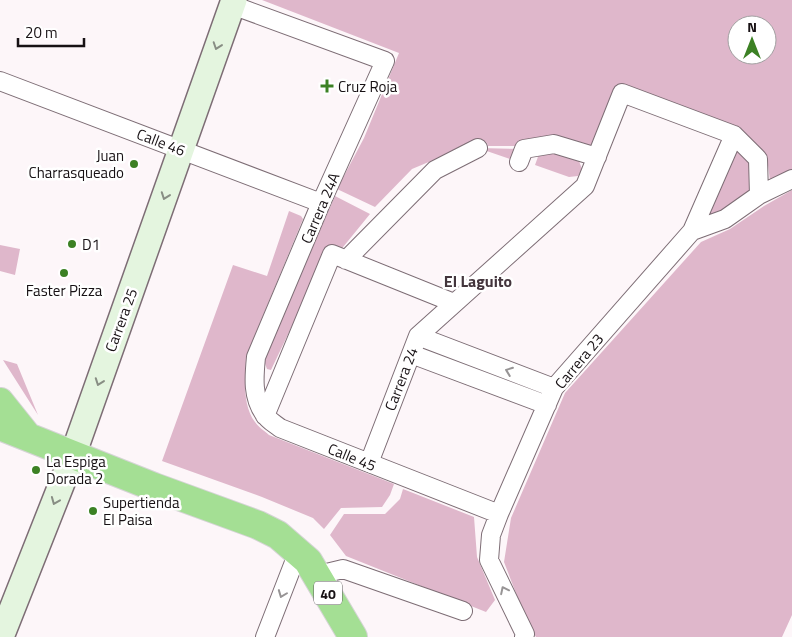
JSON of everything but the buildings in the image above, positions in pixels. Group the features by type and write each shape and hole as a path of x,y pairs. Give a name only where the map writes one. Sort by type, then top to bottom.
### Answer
{"highway":[{"path":"0,402 29,439"},
{"name":"40","path":"0,426 29,439 258,525 278,535 308,561 353,637"}],"street":[{"name":"Carrera 24A","path":"233,2 385,61 256,357 255,396 265,416"},
{"name":"Carrera 25","path":"1,637 73,455 233,2"},
{"name":"Calle 46","path":"0,81 322,203"},
{"path":"519,162 524,149 554,144 597,157 622,93 734,135 758,159 759,195"},
{"name":"Carrera 23","path":"524,637 525,634 489,560 490,536 499,514 554,388 692,231 734,135"},
{"name":"Carrera 24A","path":"265,416 339,257 435,170 478,148"},
{"name":"Carrera 24","path":"369,463 418,336 586,186 597,157"},
{"path":"692,231 725,219 759,195 792,179"},
{"path":"339,257 454,303"},
{"path":"418,336 554,388"},
{"path":"411,354 547,405"},
{"name":"Calle 45","path":"265,416 280,428 499,514"},
{"path":"265,637 298,552"},
{"path":"318,575 343,569 464,611"}],"shaded area":[{"path":"262,0 792,0 792,171 770,181 767,157 738,128 621,85 618,86 593,146 556,136 517,146 488,146 487,143 481,140 412,169 375,207 337,189 364,138 399,53"},
{"path":"478,148 524,149 519,162"},
{"path":"736,149 751,162 751,190 724,210 707,216"},
{"path":"557,153 579,161 582,169 578,176 569,177 535,165 539,154"},
{"path":"792,190 792,615 782,637 536,637 529,627 504,562 511,518 565,393 701,242 730,229"},
{"path":"335,196 370,214 339,252 329,248 271,370 267,369 264,361 266,353"},
{"path":"289,211 301,216 303,219 246,357 245,391 251,415 258,426 269,435 394,484 390,495 382,507 341,508 324,529 313,518 262,497 162,461 233,265 267,276"},
{"path":"0,245 20,249 15,275 0,271"},
{"path":"3,360 17,364 38,415"},
{"path":"403,489 474,517 477,557 495,600 486,612 346,556 330,535 344,514 385,514 400,499"}],"place":[{"name":"Cruz Roja","path":"327,86"},
{"name":"Juan Charrasqueado","path":"134,164"},
{"name":"D1","path":"72,244"},
{"name":"Faster Pizza","path":"64,273"},
{"name":"La Espiga Dorada 2","path":"36,470"},
{"name":"Supertienda El Paisa","path":"93,511"}],"district":[{"name":"El Laguito","path":"478,281"}]}
